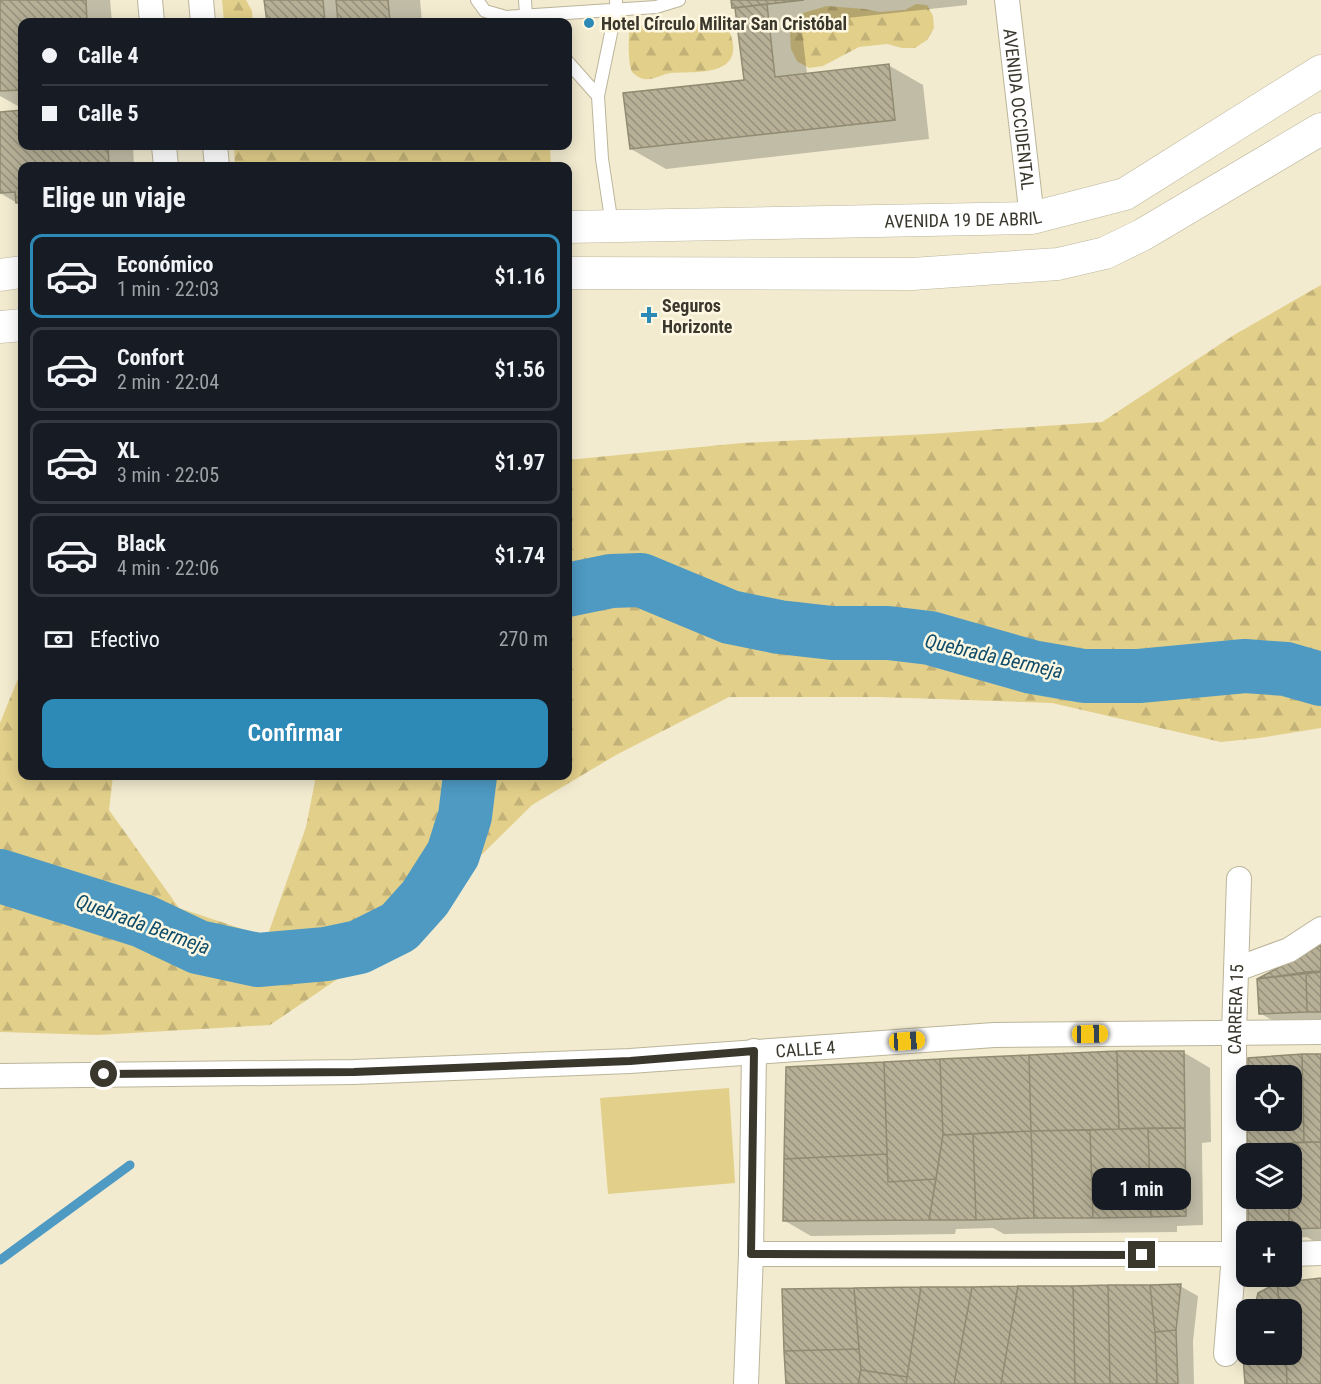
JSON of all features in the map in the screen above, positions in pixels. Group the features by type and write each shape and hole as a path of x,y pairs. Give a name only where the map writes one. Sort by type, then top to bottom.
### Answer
{"street":[{"path":"150,0 152,18"},
{"path":"201,0 203,18"},
{"name":"AVENIDA OCCIDENTAL","path":"1007,0 1032,218"},
{"name":"AVENIDA 19 DE ABRIL","path":"572,227 1032,218 1125,194 1321,71"},
{"path":"572,273 912,274 1058,264 1105,253 1142,235 1321,129"},
{"path":"0,274 18,272"},
{"path":"0,327 18,325"},
{"name":"CARRERA 15","path":"1239,879 1234,1033 1239,1221"},
{"path":"1237,969 1288,950 1321,929"},
{"name":"CALLE 4","path":"0,1076 354,1072 630,1061 994,1035 1321,1032"},
{"path":"746,1384 751,1254 754,1051"},
{"path":"1302,1254 1321,1253"},
{"path":"751,1254 1236,1255"},
{"name":"CARRERA 15","path":"1226,1354 1236,1283"}],"lane":[{"path":"477,0 485,11 518,18"},
{"path":"525,0 529,18"},
{"path":"538,18 586,13 616,4 656,7 679,0"},
{"path":"612,227 602,159 598,96 616,4"},
{"path":"572,67 598,96"}],"green space":[{"path":"222,0 246,0 252,11 253,18 224,18"},
{"path":"916,4 927,5 933,16 934,28 927,40 915,48 902,48 887,44 859,47 823,66 809,68 797,61 791,49 790,35 794,23 803,13 827,6 879,12 905,10"},
{"path":"718,16 728,28 733,44 732,55 721,67 701,72 671,73 647,79 642,79 632,72 629,50 630,28 644,25 672,33"},
{"path":"234,150 550,150 551,162 235,162"},
{"path":"1321,285 1321,728 1221,742 1052,703 880,697 729,697 616,755 532,805 458,878 373,955 270,1025 98,1035 0,1032 0,723 18,679 18,780 113,780 109,810 179,908 267,937 306,827 315,780 572,780 572,460 742,443 929,434 1102,422 1234,335"},
{"path":"729,1088 735,1183 608,1194 600,1098"}],"building":[{"path":"0,0 86,0 87,18 18,18 18,90 0,91"},
{"path":"264,0 323,0 325,18 266,18"},
{"path":"336,0 388,0 390,18 338,18"},
{"path":"731,0 804,0 732,8"},
{"path":"767,4 775,77 889,64 895,120 630,149 623,93 744,80 735,8"},
{"path":"18,110 18,150 108,150 109,162 18,162 18,203 16,203 15,192 0,193 0,112"},
{"path":"1321,945 1321,972 1257,979"},
{"path":"1321,971 1321,1012 1307,1012 1306,972"},
{"path":"1306,972 1307,1012 1259,1014 1257,979"},
{"path":"1117,1051 1119,1129 1031,1131 1029,1055"},
{"path":"1117,1051 1184,1051 1185,1128 1119,1129"},
{"path":"1302,1054 1321,1054 1321,1142 1304,1142"},
{"path":"1302,1054 1304,1142 1247,1143 1247,1131 1302,1131 1302,1065 1248,1065 1248,1058"},
{"path":"1029,1055 1031,1131 943,1135 940,1059"},
{"path":"940,1059 943,1135 936,1179 888,1182 884,1062"},
{"path":"884,1062 887,1154 784,1159 786,1067"},
{"path":"1148,1128 1185,1128 1186,1216 1151,1217"},
{"path":"1148,1128 1151,1217 1093,1218 1090,1130"},
{"path":"1090,1130 1093,1218 1034,1218 1031,1131"},
{"path":"1031,1131 1034,1218 976,1220 973,1134"},
{"path":"973,1134 976,1220 929,1220 943,1135"},
{"path":"1321,1142 1321,1228 1302,1229 1302,1221 1289,1221 1289,1209 1302,1209 1302,1143 1287,1143"},
{"path":"887,1154 888,1182 936,1179 929,1220 783,1221 784,1159"},
{"path":"1248,1209 1289,1209 1289,1221 1248,1221"},
{"path":"1321,1278 1321,1384 1287,1384 1286,1365 1302,1365 1302,1299 1279,1299 1277,1287 1302,1287 1302,1280"},
{"path":"1181,1284 1176,1330 1155,1332 1150,1285"},
{"path":"1108,1285 1110,1384 1075,1384 1073,1286"},
{"path":"1108,1285 1150,1285 1155,1332 1156,1384 1110,1384"},
{"path":"1018,1286 1073,1286 1075,1384 1001,1384"},
{"path":"1018,1286 1001,1384 954,1384 972,1287"},
{"path":"921,1287 972,1287 954,1384 906,1384"},
{"path":"921,1287 907,1377 861,1370 854,1288"},
{"path":"1269,1287 1277,1287 1279,1299 1257,1299 1258,1293"},
{"path":"854,1288 859,1349 784,1351 782,1289"},
{"path":"1176,1330 1178,1384 1156,1384 1155,1332"},
{"path":"859,1349 861,1370 858,1384 786,1384 784,1351"},
{"path":"1244,1365 1286,1365 1287,1384 1245,1384"},
{"path":"861,1370 907,1377 906,1384 858,1384"}],"waterway":[{"name":"Quebrada Bermeja","path":"572,589 611,581 641,580 730,617 779,627 832,633 888,633 930,638 1032,667 1084,676 1139,676 1245,666 1286,669 1321,679"},
{"name":"Quebrada Bermeja","path":"0,876 143,921 198,947 258,960 326,954 359,947 399,927 425,898 453,854 465,816 470,780"},
{"path":"0,1260 130,1165"}],"place":[{"name":"Hotel Círculo Militar San Cristóbal","path":"589,23"},
{"name":"Seguros Horizonte","path":"649,315"}],"route":[{"path":"104,1074 354,1072 630,1061 754,1051 751,1254 1142,1255"}]}
